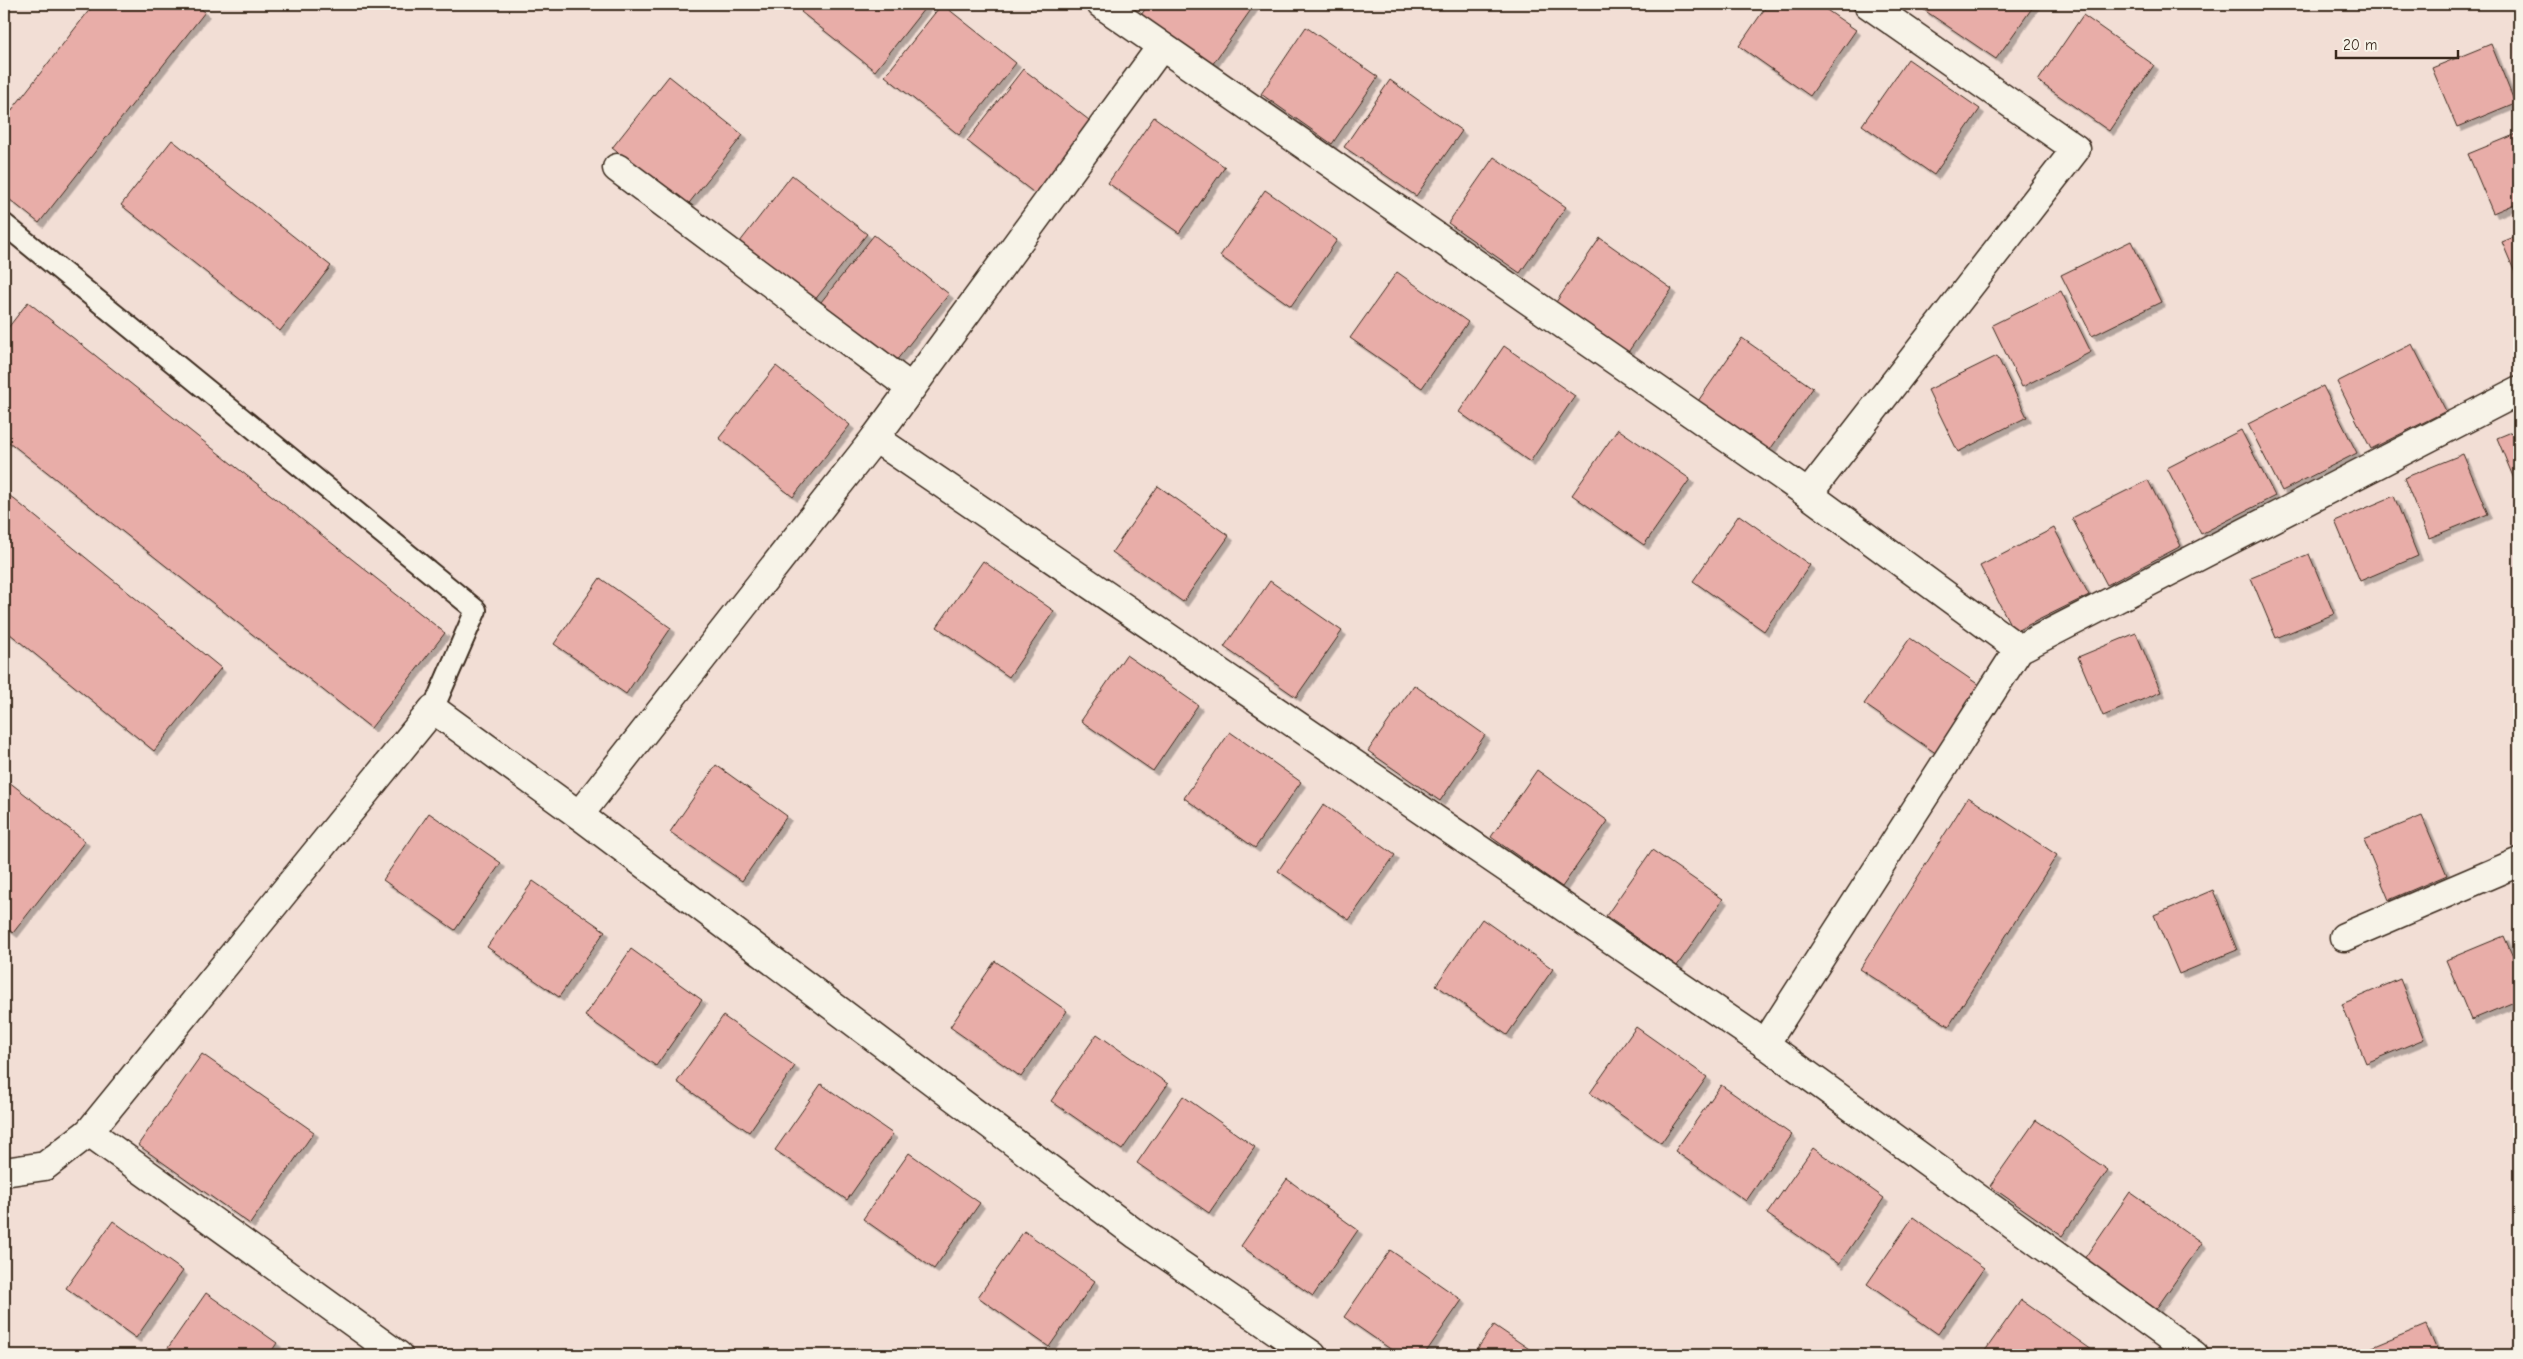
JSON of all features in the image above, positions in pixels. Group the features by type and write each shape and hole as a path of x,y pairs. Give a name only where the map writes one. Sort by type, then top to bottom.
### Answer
{"street":[{"path":"1101,4 1808,494 2019,649"},
{"path":"1808,494 2076,149 1868,4"},
{"path":"579,815 875,438 1161,47"},
{"path":"617,168 911,388"},
{"path":"1765,1044 2019,649 2519,391"},
{"path":"875,438 1765,1044 2194,1355"},
{"path":"4,1172 45,1166 89,1132 433,708 579,815 1137,1235 1312,1355"},
{"path":"2344,937 2519,862"},
{"path":"89,1132 398,1355"}],"lane":[{"path":"4,224 476,610 433,708"}],"building":[{"path":"94,4 195,4 205,12 39,223 4,195 4,120"},
{"path":"807,4 928,4 875,71 801,12"},
{"path":"942,4 1016,63 959,135 885,76"},
{"path":"1149,4 1255,4 1212,65 1141,15"},
{"path":"1768,4 1818,4 1856,30 1810,96 1739,46"},
{"path":"1929,4 2035,4 1996,59 1924,10"},
{"path":"2083,15 2154,65 2109,131 2038,81"},
{"path":"1306,27 1378,77 1332,144 1261,94"},
{"path":"2491,44 2515,103 2457,127 2432,68"},
{"path":"1908,59 1980,109 1934,175 1862,125"},
{"path":"1023,69 1098,127 1042,199 967,141"},
{"path":"669,76 743,135 686,207 612,148"},
{"path":"1390,80 1462,131 1416,196 1344,147"},
{"path":"1154,117 1225,167 1179,233 1108,183"},
{"path":"2519,133 2519,202 2493,213 2468,154"},
{"path":"172,140 331,266 280,331 121,205"},
{"path":"1494,157 1566,207 1520,273 1448,223"},
{"path":"792,175 867,234 810,306 736,247"},
{"path":"1265,190 1337,240 1291,306 1220,256"},
{"path":"874,235 949,294 892,366 817,307"},
{"path":"2519,235 2519,282 2502,242"},
{"path":"1600,238 1672,289 1626,355 1554,305"},
{"path":"2131,241 2161,302 2092,336 2061,275"},
{"path":"1397,272 1468,322 1422,388 1350,338"},
{"path":"2061,291 2091,352 2022,387 1992,325"},
{"path":"28,302 445,633 371,728 4,438 4,333"},
{"path":"1742,338 1813,388 1767,454 1696,404"},
{"path":"2412,344 2446,411 2371,449 2337,382"},
{"path":"1504,346 1575,396 1530,462 1459,412"},
{"path":"1997,356 2027,417 1958,452 1928,390"},
{"path":"776,366 850,425 793,497 719,438"},
{"path":"2323,386 2357,453 2282,491 2248,424"},
{"path":"1618,429 1690,479 1644,545 1572,495"},
{"path":"2519,429 2519,491 2497,438"},
{"path":"2241,430 2275,496 2201,534 2167,468"},
{"path":"2463,454 2488,514 2429,538 2404,478"},
{"path":"2148,480 2181,546 2107,585 2072,518"},
{"path":"1158,486 1229,536 1183,602 1112,552"},
{"path":"4,491 221,668 154,751 4,629"},
{"path":"2394,496 2418,556 2360,581 2335,521"},
{"path":"1739,515 1810,565 1764,631 1693,581"},
{"path":"2054,528 2089,595 2014,632 1980,566"},
{"path":"2309,554 2334,614 2276,638 2251,578"},
{"path":"983,561 1054,611 1009,677 937,627"},
{"path":"600,578 671,628 626,694 554,644"},
{"path":"1270,581 1342,631 1296,697 1224,647"},
{"path":"2136,633 2161,692 2103,716 2078,657"},
{"path":"1910,638 1982,687 1937,754 1864,704"},
{"path":"1126,655 1198,705 1153,771 1081,721"},
{"path":"1414,685 1485,735 1440,801 1368,751"},
{"path":"1230,732 1301,782 1255,848 1184,798"},
{"path":"716,765 787,816 742,881 670,832"},
{"path":"1537,770 1608,821 1562,887 1491,837"},
{"path":"4,778 85,841 13,933 4,926"},
{"path":"1968,797 2057,855 1949,1026 1860,969"},
{"path":"1324,804 1395,855 1349,920 1278,871"},
{"path":"429,813 501,863 455,930 383,880"},
{"path":"2422,816 2447,875 2389,900 2364,840"},
{"path":"1652,850 1723,899 1677,966 1606,916"},
{"path":"533,881 605,931 559,997 487,947"},
{"path":"2213,890 2237,950 2179,974 2154,915"},
{"path":"1482,919 1553,969 1507,1035 1436,985"},
{"path":"2504,936 2519,971 2519,1000 2471,1020 2446,960"},
{"path":"631,949 702,1000 656,1066 585,1016"},
{"path":"995,961 1067,1011 1021,1077 950,1027"},
{"path":"2400,979 2424,1039 2366,1063 2342,1004"},
{"path":"723,1016 795,1066 749,1132 677,1082"},
{"path":"1636,1027 1707,1077 1661,1143 1590,1093"},
{"path":"1097,1034 1168,1084 1122,1150 1051,1101"},
{"path":"202,1054 314,1132 250,1224 138,1145"},
{"path":"821,1084 893,1134 847,1200 775,1150"},
{"path":"1721,1085 1792,1135 1746,1201 1675,1151"},
{"path":"1183,1096 1255,1147 1209,1213 1137,1163"},
{"path":"2036,1120 2108,1170 2062,1236 1990,1186"},
{"path":"1813,1148 1884,1198 1839,1264 1767,1214"},
{"path":"909,1153 980,1203 934,1269 863,1219"},
{"path":"1287,1179 1358,1230 1313,1296 1241,1246"},
{"path":"2130,1192 2202,1243 2156,1309 2084,1259"},
{"path":"1913,1217 1984,1268 1938,1334 1867,1284"},
{"path":"113,1221 183,1271 136,1338 66,1288"},
{"path":"1024,1231 1095,1281 1049,1347 978,1297"},
{"path":"1390,1250 1462,1300 1424,1355 1399,1355 1344,1317"},
{"path":"206,1293 277,1343 269,1355 163,1355"},
{"path":"2021,1300 2092,1350 2088,1355 1982,1355"},
{"path":"1494,1325 1538,1355 1473,1355"},
{"path":"2426,1325 2439,1355 2370,1355 2368,1349"}]}
